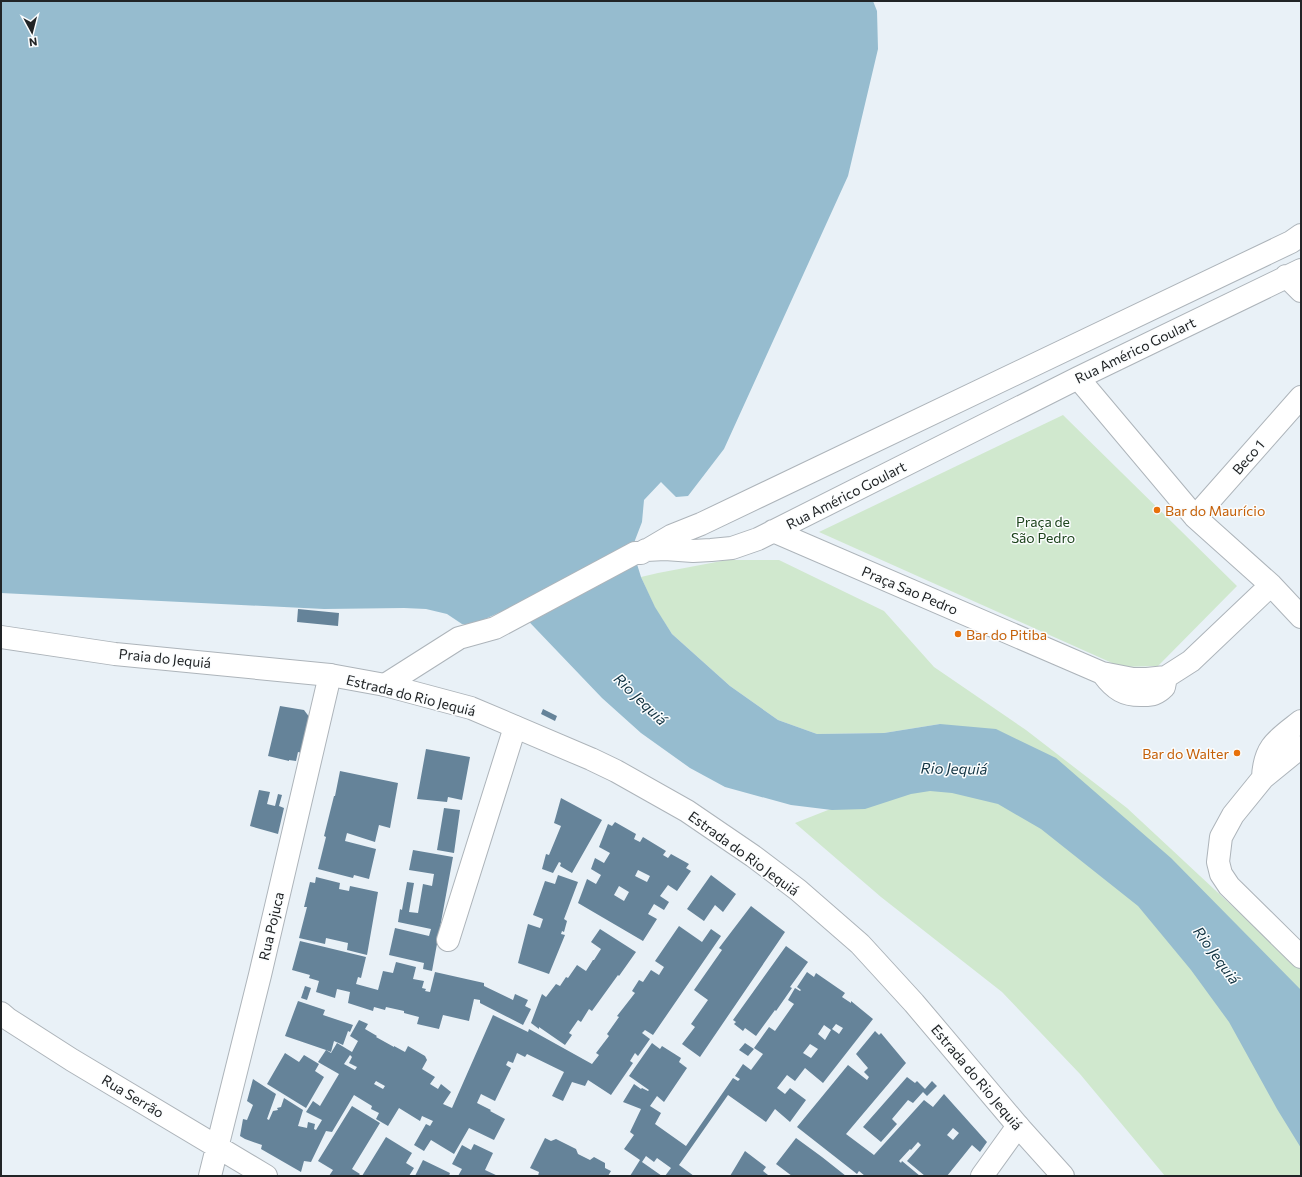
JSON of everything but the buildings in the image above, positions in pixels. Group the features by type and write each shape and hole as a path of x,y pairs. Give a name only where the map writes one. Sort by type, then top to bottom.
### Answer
{"street":[{"path":"641,552 671,536 701,524 1291,242 1301,235"},
{"name":"Rua Américo Goulart","path":"385,685 459,638 495,628 641,552 665,549 694,551 732,548 758,539 1078,378 1296,279"},
{"path":"1078,378 1195,517 1270,585 1301,617"},
{"name":"Beco 1","path":"1195,517 1301,397"},
{"name":"Praça Sao Pedro","path":"773,531 1102,673 1134,679 1166,677 1191,661 1270,585"},
{"name":"Praia do Jequiá","path":"1,636 115,654 330,675"},
{"name":"Estrada do Rio Jequiá","path":"330,675 385,685 471,708 591,759 629,778 687,811 753,856 798,890 860,944 914,1003 1018,1126 1063,1176"},
{"name":"Rua Pojuca","path":"210,1176 260,975 330,675"},
{"path":"1263,778 1263,764 1274,742 1301,721"},
{"path":"448,940 515,727"},
{"path":"1301,747 1263,778 1233,815 1221,837 1218,862 1221,874 1229,886 1301,957"},
{"name":"Rua Serrão","path":"1,1013 72,1060 266,1176"},
{"path":"982,1176 1018,1126"}],"green space":[{"name":"Praça de São Pedro","path":"1063,415 1237,586 1158,666 1121,667 819,532"},
{"path":"727,560 779,560 884,611 934,667 1026,730 1127,808 1301,970 1301,1007 940,724 884,733 817,734 778,720 730,686 672,634 655,608 641,577"},
{"path":"908,781 1004,791 1147,896 1301,1122 1301,1176 1165,1176 1080,1074 1002,992 881,897 795,823 861,797"}],"water":[{"name":"Rio Jequiá","path":"1,1 873,1 877,11 878,49 848,176 724,449 688,496 676,497 661,482 644,500 642,522 632,548 641,577 655,607 672,634 730,686 778,720 817,734 884,733 940,724 996,729 1056,758 1171,858 1301,990 1301,1148 1277,1109 1229,1022 1191,970 1138,906 1041,829 998,804 952,793 930,791 911,794 865,809 832,810 791,805 725,787 690,768 641,733 602,698 514,606 474,624 468,625 462,624 447,614 426,609 324,609 1,593"}],"place":[{"name":"Bar do Maurício","path":"1157,510"},
{"name":"Bar do Pitiba","path":"958,634"},
{"name":"Bar do Walter","path":"1237,753"}]}
